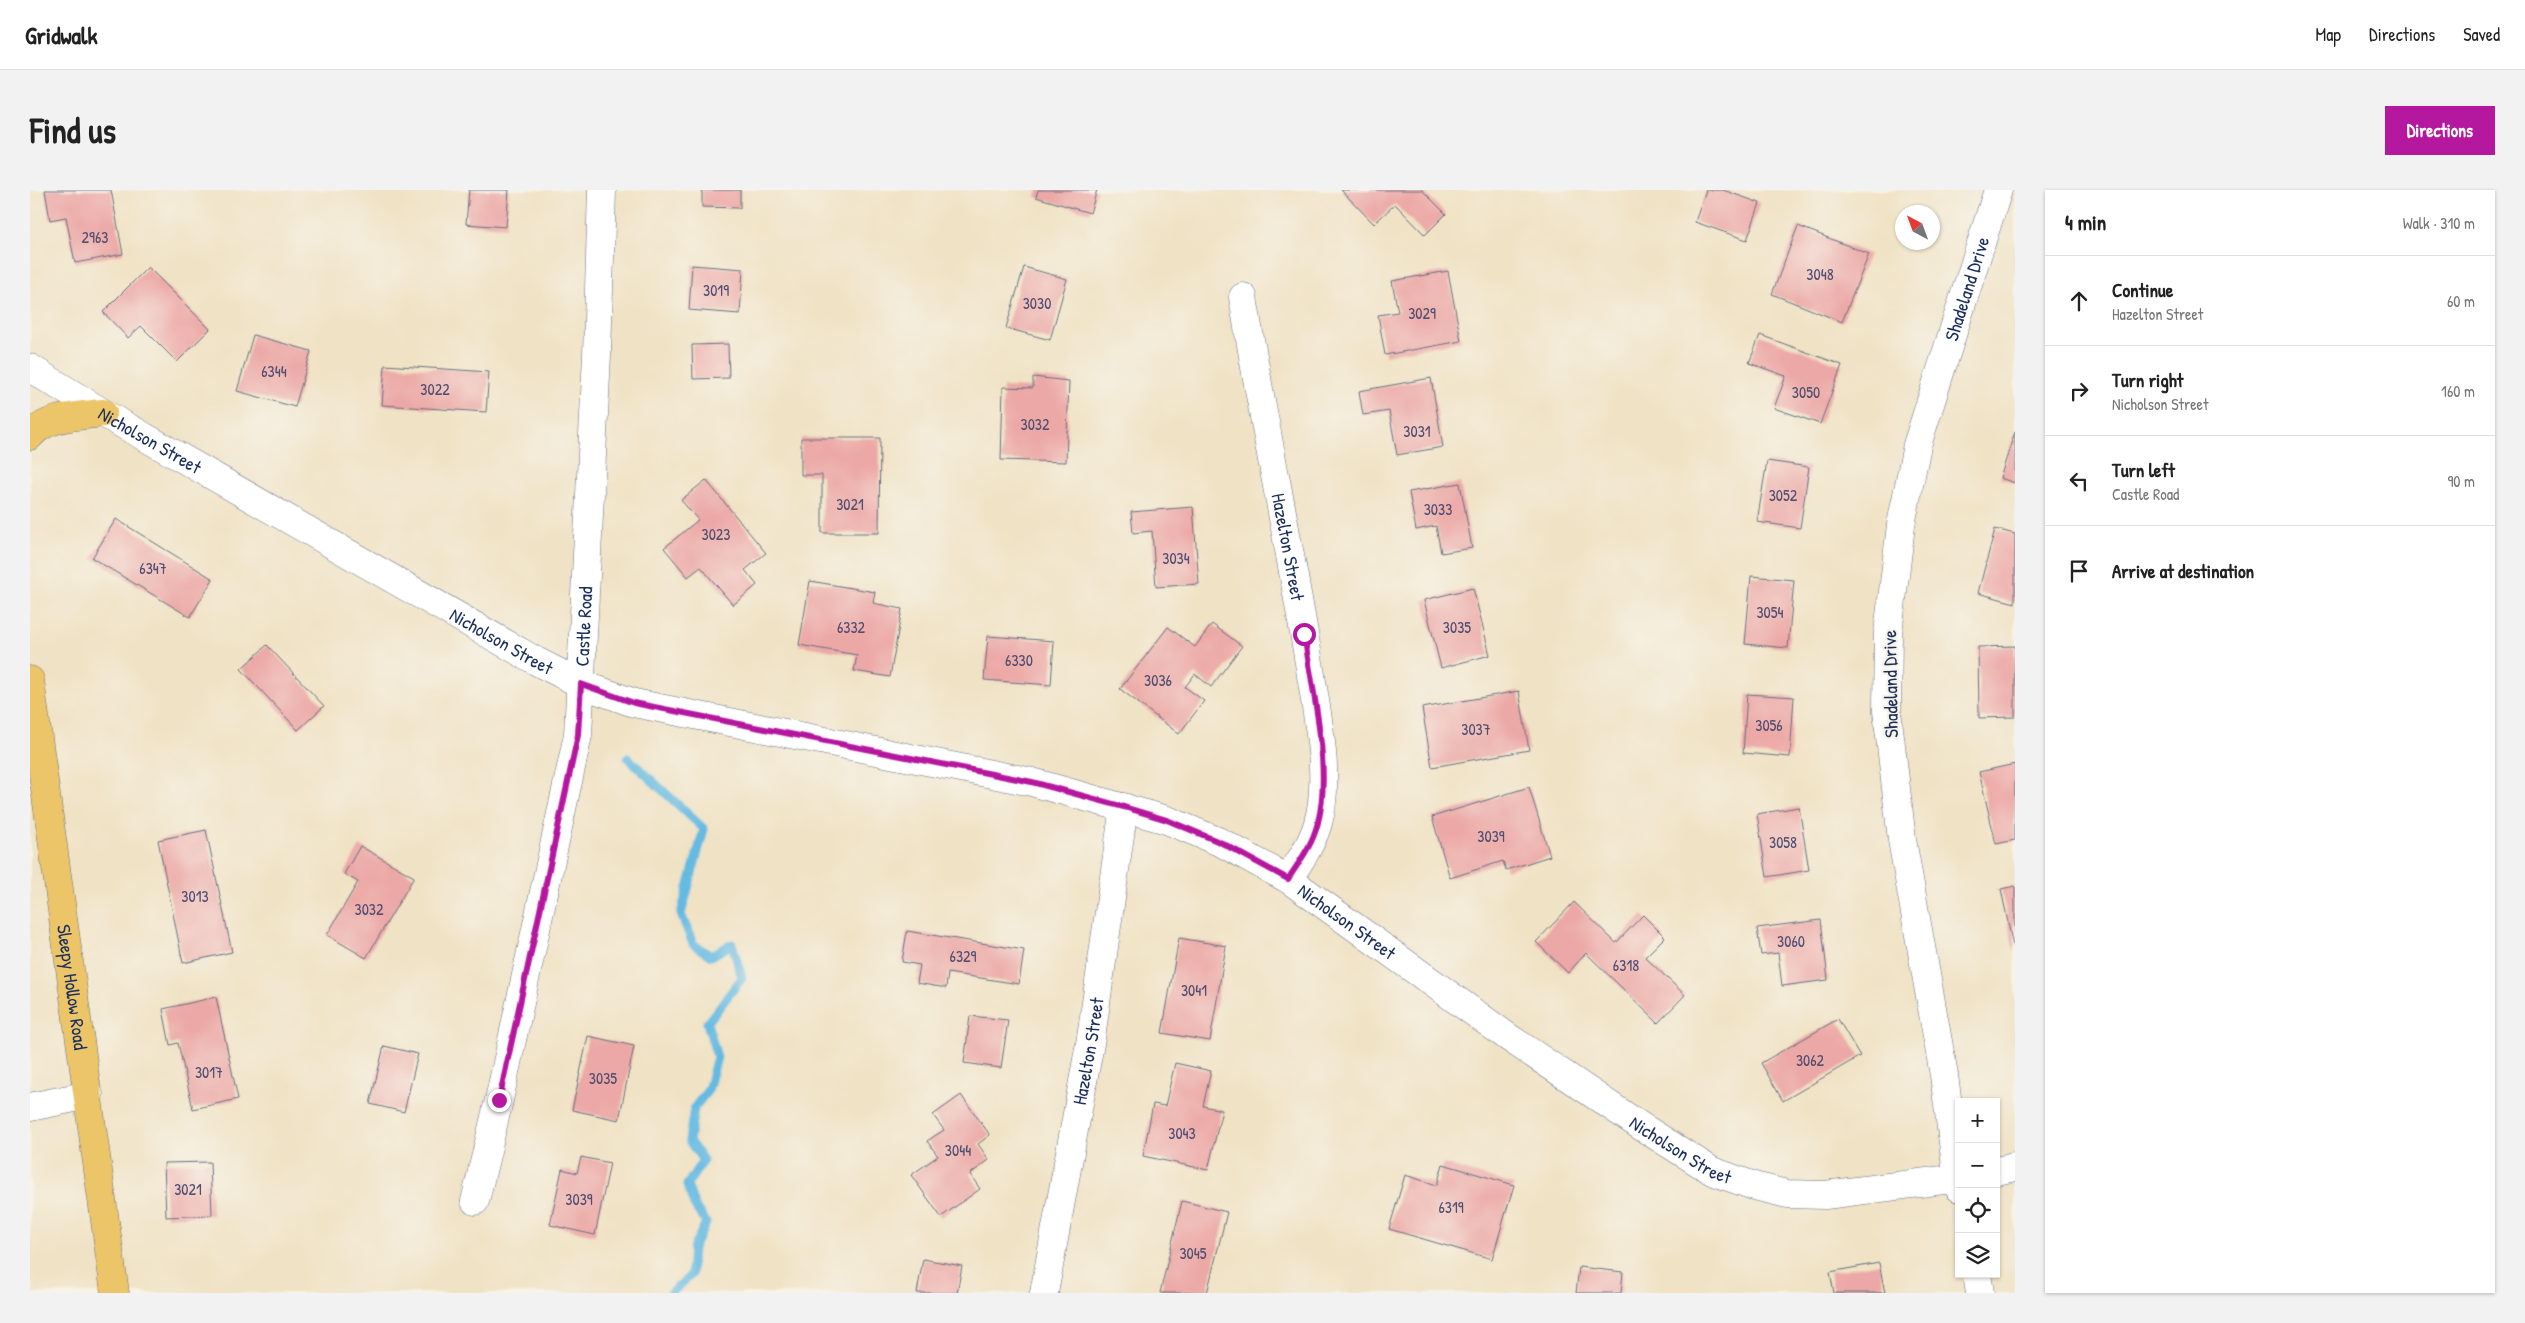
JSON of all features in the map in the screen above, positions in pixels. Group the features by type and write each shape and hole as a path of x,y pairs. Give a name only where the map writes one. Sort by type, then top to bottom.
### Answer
{"main road":[{"path":"30,436 45,425 61,419 103,413"},
{"name":"Sleepy Hollow Road","path":"30,680 115,1293"}],"street":[{"name":"Castle Road","path":"475,1201 578,735 584,575 597,355 602,190"},
{"name":"Shadeland Drive","path":"1955,1158 1944,1075 1902,840 1887,710 1888,633 1901,525 1917,445 1998,190"},
{"name":"Hazelton Street","path":"1243,297 1254,371 1304,634 1319,731 1323,782 1318,822 1307,851 1288,879"},
{"name":"Nicholson Street","path":"30,368 103,413 536,661 581,684 634,703 1032,782 1167,820 1222,843 1288,879 1508,1037 1642,1128 1712,1171 1754,1186 1787,1194 1825,1195 1955,1181"},
{"name":"Hazelton Street","path":"1044,1293 1091,1038 1124,807"},
{"path":"30,1107 89,1095"},
{"path":"2000,1170 2015,1167"},
{"path":"1977,1278 1980,1293"}],"building":[{"path":"45,190 111,190 123,254 75,263 66,217 50,220"},
{"path":"469,190 509,190 506,227 466,224"},
{"path":"702,190 740,190 740,208 702,207"},
{"path":"1038,190 1097,190 1090,213 1036,197"},
{"path":"1341,190 1422,190 1446,214 1425,235 1395,204 1374,224"},
{"path":"1706,190 1723,190 1760,203 1747,240 1695,222"},
{"path":"1798,226 1869,254 1842,322 1772,294"},
{"path":"692,265 743,269 740,314 689,310"},
{"path":"148,267 210,329 177,362 141,326 128,338 103,312"},
{"path":"1024,267 1067,279 1050,340 1006,328"},
{"path":"1448,271 1461,341 1385,355 1378,315 1398,312 1392,281"},
{"path":"253,335 311,351 295,407 237,391"},
{"path":"1760,335 1842,365 1820,424 1774,408 1786,376 1749,363"},
{"path":"728,344 729,378 693,379 692,345"},
{"path":"385,365 489,372 486,412 382,405"},
{"path":"1033,377 1069,381 1066,462 1001,460 1003,387 1033,388"},
{"path":"1431,378 1443,447 1397,455 1389,411 1363,415 1359,391"},
{"path":"2015,432 2015,483 2000,478"},
{"path":"801,438 880,438 879,533 822,533 822,475 801,475"},
{"path":"1767,461 1809,467 1800,528 1757,522"},
{"path":"706,480 766,553 745,570 757,585 733,605 701,567 688,577 664,548 698,520 681,500"},
{"path":"1460,483 1472,548 1441,553 1436,526 1416,530 1409,492"},
{"path":"1193,507 1199,584 1156,587 1152,531 1133,533 1131,512"},
{"path":"116,519 213,579 190,617 92,558"},
{"path":"1995,529 2015,534 2015,603 1978,593"},
{"path":"1751,576 1794,580 1788,648 1745,644"},
{"path":"810,581 875,592 873,603 902,609 890,677 854,671 857,655 799,645"},
{"path":"1473,588 1490,655 1441,668 1424,600"},
{"path":"1212,624 1242,646 1211,687 1195,674 1185,687 1204,701 1179,734 1120,689 1168,627 1195,647"},
{"path":"988,636 1054,641 1051,685 984,680"},
{"path":"267,645 324,706 298,730 241,669"},
{"path":"2015,646 2015,717 1979,718 1978,647"},
{"path":"1519,691 1529,750 1432,767 1422,708"},
{"path":"1747,694 1794,697 1790,757 1743,753"},
{"path":"2015,764 2015,840 1996,844 1979,772"},
{"path":"1529,787 1550,856 1506,870 1503,861 1450,878 1432,817"},
{"path":"1799,807 1809,870 1767,877 1757,814"},
{"path":"206,830 232,952 183,963 158,840"},
{"path":"360,846 414,877 366,958 327,935 358,882 344,874"},
{"path":"2015,886 2015,951 2014,951 2001,889"},
{"path":"1574,902 1616,943 1643,915 1665,937 1645,957 1685,995 1658,1023 1586,953 1568,973 1536,942"},
{"path":"1821,920 1828,980 1782,986 1778,953 1761,955 1757,928"},
{"path":"907,931 1024,950 1019,984 948,973 946,988 917,983 920,965 902,962"},
{"path":"1179,938 1226,946 1210,1041 1162,1033"},
{"path":"216,997 238,1099 193,1109 178,1043 170,1045 163,1009"},
{"path":"970,1016 1008,1020 1001,1068 964,1063"},
{"path":"1838,1019 1860,1056 1783,1101 1761,1063"},
{"path":"588,1036 634,1046 619,1120 572,1110"},
{"path":"384,1046 418,1054 404,1112 370,1104"},
{"path":"1175,1063 1211,1071 1203,1106 1222,1110 1208,1170 1143,1156 1153,1104 1165,1106"},
{"path":"961,1095 990,1135 978,1144 989,1160 970,1174 980,1189 941,1217 911,1175 938,1156 927,1141 944,1130 933,1115"},
{"path":"581,1157 610,1163 595,1235 550,1225 562,1169 577,1173"},
{"path":"210,1162 212,1215 166,1217 164,1163"},
{"path":"1443,1164 1514,1185 1492,1259 1389,1229 1405,1175 1437,1185"},
{"path":"1182,1201 1227,1212 1207,1293 1160,1293"},
{"path":"923,1259 962,1266 957,1293 917,1293"},
{"path":"1879,1263 1885,1293 1834,1293 1830,1272"},
{"path":"1579,1267 1623,1272 1621,1293 1576,1293"}],"waterway":[{"path":"628,758 704,829 681,914 693,944 711,956 732,944 742,978 707,1023 717,1057 708,1090 694,1108 689,1141 703,1160 687,1185 694,1205 706,1223 693,1248 691,1275 671,1293"}],"route":[{"path":"499,1100 578,735 581,684 634,703 1032,782 1124,807 1167,820 1222,843 1288,879 1307,851 1318,822 1323,782 1319,731 1304,634"}]}
